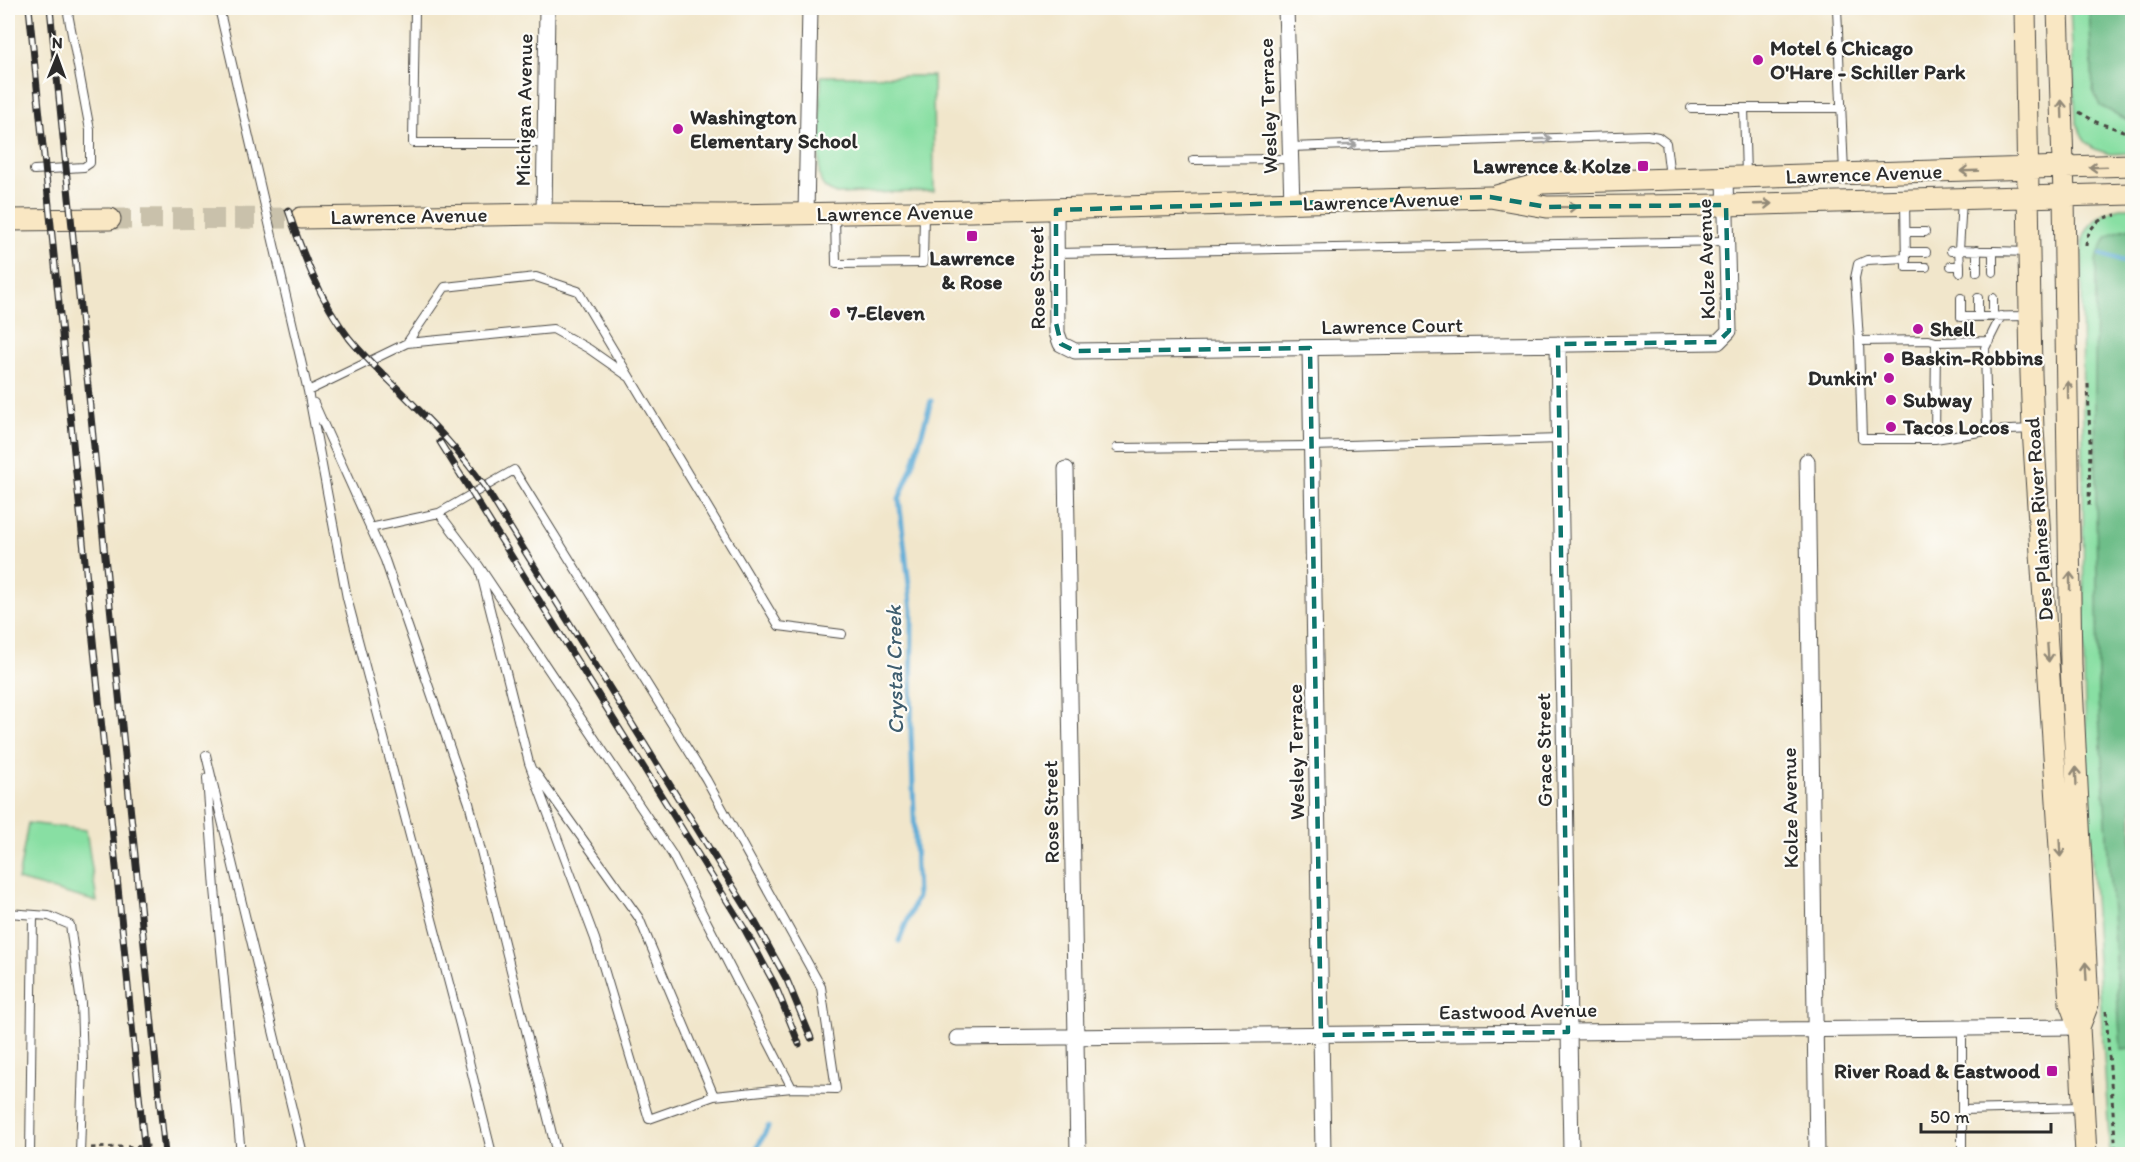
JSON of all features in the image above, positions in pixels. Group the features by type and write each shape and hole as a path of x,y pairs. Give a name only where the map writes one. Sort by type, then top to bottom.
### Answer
{"main road":[{"name":"Des Plaines River Road","path":"2025,8 2033,429 2070,1003 2079,1027 2086,1155"},
{"name":"Des Plaines River Road","path":"2058,8 2064,168 2071,666 2088,1004 2079,1027"},
{"name":"Lawrence Avenue","path":"1490,198 1542,183 2133,165"},
{"name":"Lawrence Avenue","path":"301,218 1056,210 1490,198 1547,207 1726,205 2133,194"},
{"path":"8,220 110,219"}],"street":[{"name":"Michigan Avenue","path":"544,214 547,8"},
{"path":"806,214 810,8"},
{"name":"Wesley Terrace","path":"1286,8 1292,204"},
{"name":"Kolze Avenue","path":"1723,336 1729,331 1725,178"},
{"name":"Rose Street","path":"1056,210 1057,333 1061,344"},
{"name":"Lawrence Court","path":"1061,344 1075,351 1718,342 1723,336"},
{"name":"Grace Street","path":"1558,344 1571,1155"},
{"name":"Wesley Terrace","path":"1310,348 1323,1155"},
{"name":"Kolze Avenue","path":"1807,461 1817,1155"},
{"name":"Rose Street","path":"1066,469 1078,1155"},
{"name":"Eastwood Avenue","path":"957,1038 2079,1027"}],"lane":[{"path":"34,170 84,167 90,163 90,130 67,8"},
{"path":"219,8 308,391 347,598 492,1155"},
{"path":"415,8 413,143 545,143"},
{"path":"1837,8 1844,175"},
{"path":"1691,108 1842,108"},
{"path":"1744,108 1746,177"},
{"path":"1193,160 1647,135 1658,137 1666,142 1670,179"},
{"path":"1957,268 1955,251 1960,232 1962,198"},
{"path":"1905,200 1906,267 1926,267"},
{"path":"835,213 836,264 923,263 924,212"},
{"path":"1906,232 1925,232"},
{"path":"1951,232 1960,232"},
{"path":"1056,253 1727,241"},
{"path":"1977,250 1977,272"},
{"path":"1955,251 2029,252"},
{"path":"1993,251 1993,272"},
{"path":"1926,252 1867,260 1858,264 1855,278 1862,439 1935,439 1987,431 2033,429"},
{"path":"407,343 445,287 536,278 578,291 779,626 842,634"},
{"path":"1961,298 1961,317 2030,316"},
{"path":"1978,298 1978,316"},
{"path":"1987,431 1985,348 1997,316 1993,298"},
{"path":"308,391 407,343 553,329 589,349 632,378"},
{"path":"1859,341 1989,341"},
{"path":"1935,439 1936,342"},
{"path":"308,391 385,560 469,803 557,1155"},
{"path":"1118,448 1311,447 1560,439"},
{"path":"370,528 439,513 514,470 700,769 821,987 836,1089 792,1088 714,1096 649,1119 595,939 529,763 479,566"},
{"path":"439,513 479,566 672,854 792,1088"},
{"path":"241,1155 215,889 206,755 303,1155"},
{"path":"529,763 639,918 714,1096"},
{"path":"8,913 49,916 70,925 81,1003 83,1063 80,1152"},
{"path":"30,1155 33,915"},
{"path":"1962,1028 1962,1155"},
{"path":"1962,1110 2083,1107"}],"path":[{"path":"2079,111 2096,122 2133,134"},
{"path":"2085,249 2086,239 2092,227 2109,216 2121,214"},
{"path":"2088,384 2090,511"},
{"path":"2106,1003 2116,1155"},
{"path":"80,1152 152,1146"}],"highlighted area":[{"path":"1490,197 1547,207 1726,205 1729,331 1718,342 1558,344 1568,1032 1321,1035 1310,348 1075,351 1061,344 1056,323 1056,210"}],"green space":[{"path":"2070,8 2132,8 2132,153 2110,154 2094,149 2085,141 2076,123"},
{"path":"2089,8 2132,8 2132,122 2100,106 2093,90"},
{"path":"821,76 933,76 934,191 836,194 824,187 819,174"},
{"path":"2120,208 2132,208 2132,1154 2110,1154 2087,785 2084,671 2082,243 2087,230 2095,220 2106,212"},
{"path":"2132,228 2132,1049 2121,1050 2098,700 2096,260 2108,237"},
{"path":"28,823 86,830 97,902 18,880"}],"waterway":[{"name":"Crystal Creek","path":"2101,254 2132,264"},
{"name":"Crystal Creek","path":"899,941 917,897 911,731 912,611 899,499 913,464 931,401"},
{"name":"Crystal Creek","path":"754,1154 768,1127"}],"tunnel":[{"path":"110,219 301,218"}],"railway":[{"path":"29,8 145,1154"},
{"path":"50,8 165,1154"},
{"path":"288,210 313,277 329,308 349,338 446,439 485,487 755,922 787,980 811,1038"},
{"path":"440,442 744,928 775,985 799,1044"}],"place":[{"name":"Motel 6 Chicago O'Hare - Schiller Park","path":"1758,60"},
{"name":"Washington Elementary School","path":"678,129"},
{"name":"Lawrence & Kolze","path":"1643,166"},
{"name":"Lawrence & Rose","path":"972,236"},
{"name":"7-Eleven","path":"835,313"},
{"name":"Shell","path":"1918,329"},
{"name":"Baskin-Robbins","path":"1889,358"},
{"name":"Dunkin'","path":"1889,378"},
{"name":"Subway","path":"1891,400"},
{"name":"Tacos Locos","path":"1891,427"},
{"name":"River Road & Eastwood","path":"2052,1071"}]}
